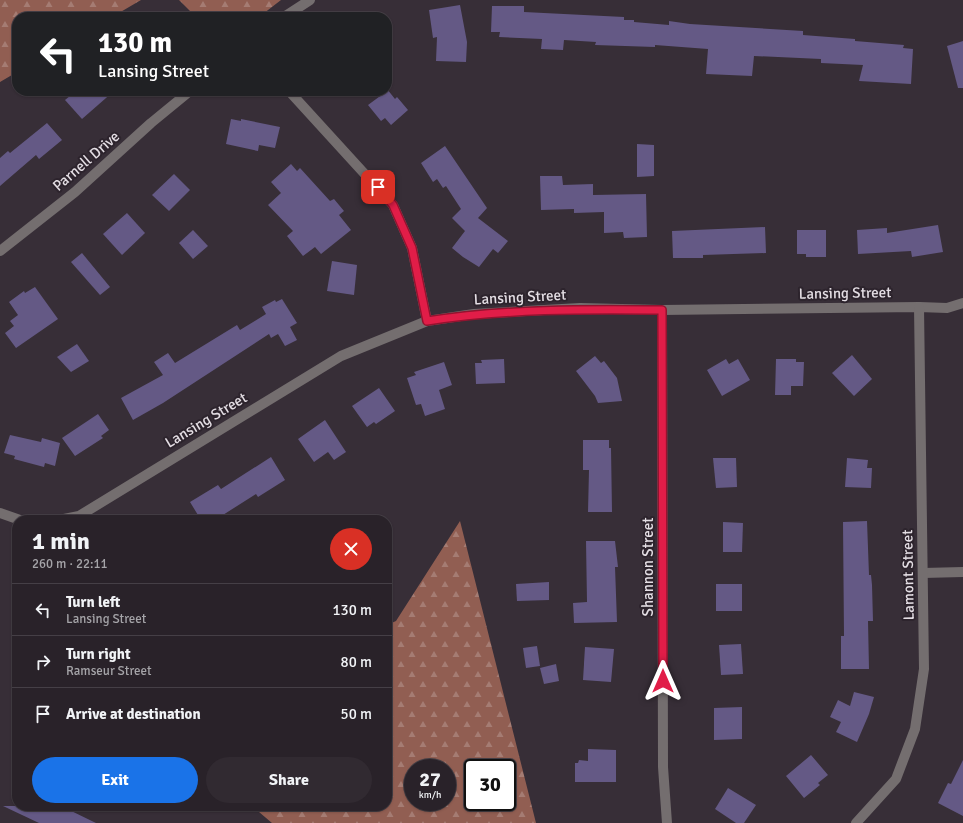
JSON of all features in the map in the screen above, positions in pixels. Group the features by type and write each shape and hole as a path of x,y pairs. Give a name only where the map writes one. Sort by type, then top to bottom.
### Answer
{"street":[{"path":"292,12 310,0"},
{"name":"Parnell Drive","path":"0,251 75,192 184,96"},
{"path":"294,96 393,205 412,248 427,321"},
{"name":"Lansing Street","path":"81,515 341,356 427,321 474,314 580,308 662,310 919,306 947,308 963,303"},
{"name":"Lamont Street","path":"856,823 896,778 915,729 924,669 919,306"},
{"name":"Shannon Street","path":"662,310 662,768 667,823"},
{"path":"0,513 12,517"},
{"path":"923,572 963,572"}],"green space":[{"path":"0,0 141,0 121,12 12,12 12,75 0,82"},
{"path":"179,0 281,0 265,12 191,12"},
{"path":"460,521 536,823 272,823 258,811 392,811 392,623 396,621"}],"building":[{"path":"460,5 467,42 466,62 436,61 437,37 433,38 429,10"},
{"path":"492,6 524,6 524,12 624,17 624,20 634,20 634,22 669,25 669,21 690,24 803,31 803,35 904,45 903,48 913,49 911,84 859,81 863,65 821,63 821,59 754,56 752,76 706,74 708,49 655,45 655,47 595,45 596,42 564,40 563,50 541,49 542,39 499,37 500,32 491,32"},
{"path":"963,41 963,88 958,88 947,46"},
{"path":"392,95 395,99 397,97 408,110 391,125 385,118 381,121 368,105 380,96"},
{"path":"70,96 108,96 82,119 65,100"},
{"path":"231,119 241,121 241,119 280,127 275,148 259,145 258,151 226,144"},
{"path":"47,123 62,140 39,159 36,155 0,186 0,158 8,151 10,153"},
{"path":"637,144 654,145 654,176 637,177"},
{"path":"445,146 487,208 478,218 508,241 498,253 493,249 479,267 452,248 465,231 452,218 461,209 446,186 443,188 437,179 433,182 421,163"},
{"path":"291,164 297,171 300,168 330,201 334,199 344,211 339,215 351,230 321,254 315,247 303,256 287,236 293,231 268,205 281,193 271,182"},
{"path":"174,174 190,190 169,211 152,195"},
{"path":"540,176 562,176 563,185 593,184 593,195 646,194 647,237 624,238 623,232 604,233 604,212 574,213 574,209 541,210"},
{"path":"127,213 145,233 122,255 103,234"},
{"path":"938,225 943,252 912,257 911,251 858,254 857,230 887,228 887,233"},
{"path":"765,227 766,253 703,255 703,258 673,258 672,231"},
{"path":"193,230 208,246 193,259 179,243"},
{"path":"797,230 826,230 826,257 806,257 806,254 797,254"},
{"path":"82,253 110,287 100,295 71,262"},
{"path":"332,261 357,265 354,295 327,291"},
{"path":"35,287 58,319 16,348 5,333 14,326 10,321 18,315 9,302 24,291 25,293"},
{"path":"282,299 297,323 290,327 297,340 285,346 278,334 271,338 269,334 163,403 133,420 121,398 163,375 154,362 168,353 175,363 237,325 240,330 266,314 262,307 275,300 276,302"},
{"path":"77,344 89,361 71,372 57,357"},
{"path":"852,355 872,379 854,396 832,373"},
{"path":"595,356 601,363 604,361 617,378 622,401 598,403 595,396 576,371"},
{"path":"504,359 505,383 476,384 475,363 482,363 481,360"},
{"path":"726,359 729,364 738,359 750,380 722,396 707,370"},
{"path":"776,359 796,359 796,362 804,362 803,386 791,386 791,395 775,395"},
{"path":"444,362 452,385 439,390 445,409 425,416 421,404 416,405 407,378 416,375 414,372"},
{"path":"379,388 395,411 376,424 374,422 367,427 352,406"},
{"path":"98,414 109,430 101,436 103,438 75,456 62,438"},
{"path":"325,420 346,452 334,460 328,452 314,462 298,439"},
{"path":"10,435 41,442 42,438 60,443 55,466 45,463 44,467 14,459 15,456 4,453"},
{"path":"583,440 609,440 609,448 611,448 612,512 588,512 589,470 583,470"},
{"path":"271,457 285,480 258,497 256,494 223,515 198,515 190,502 218,485 221,489"},
{"path":"713,458 736,458 737,487 716,488"},
{"path":"847,458 868,460 867,468 872,468 871,488 845,487"},
{"path":"867,521 869,575 871,575 872,585 873,621 868,621 869,669 841,669 841,636 844,636 843,522"},
{"path":"723,522 743,523 742,552 723,552"},
{"path":"586,541 615,541 618,567 615,567 617,622 574,623 573,603 587,602"},
{"path":"549,582 549,600 517,601 516,584"},
{"path":"716,584 742,584 742,611 716,611"},
{"path":"741,644 743,674 721,675 719,645"},
{"path":"537,646 540,666 526,668 523,648"},
{"path":"585,647 614,649 611,682 583,680"},
{"path":"556,664 559,681 544,684 540,668"},
{"path":"854,692 874,697 869,714 857,742 836,732 841,722 830,717 838,700 850,706"},
{"path":"742,707 742,739 714,740 714,708"},
{"path":"588,749 616,750 616,782 575,782 575,763 578,763 579,760 588,761"},
{"path":"811,755 828,775 818,783 820,785 804,798 786,776"},
{"path":"963,760 963,816 938,803 948,783 951,784"},
{"path":"728,788 756,805 744,823 736,823 715,809"},
{"path":"3,806 12,806 12,810"},
{"path":"14,811 71,811 96,823 39,823"}],"route":[{"path":"378,187 393,205 412,248 427,321 474,314 580,308 662,310 663,681"}]}
